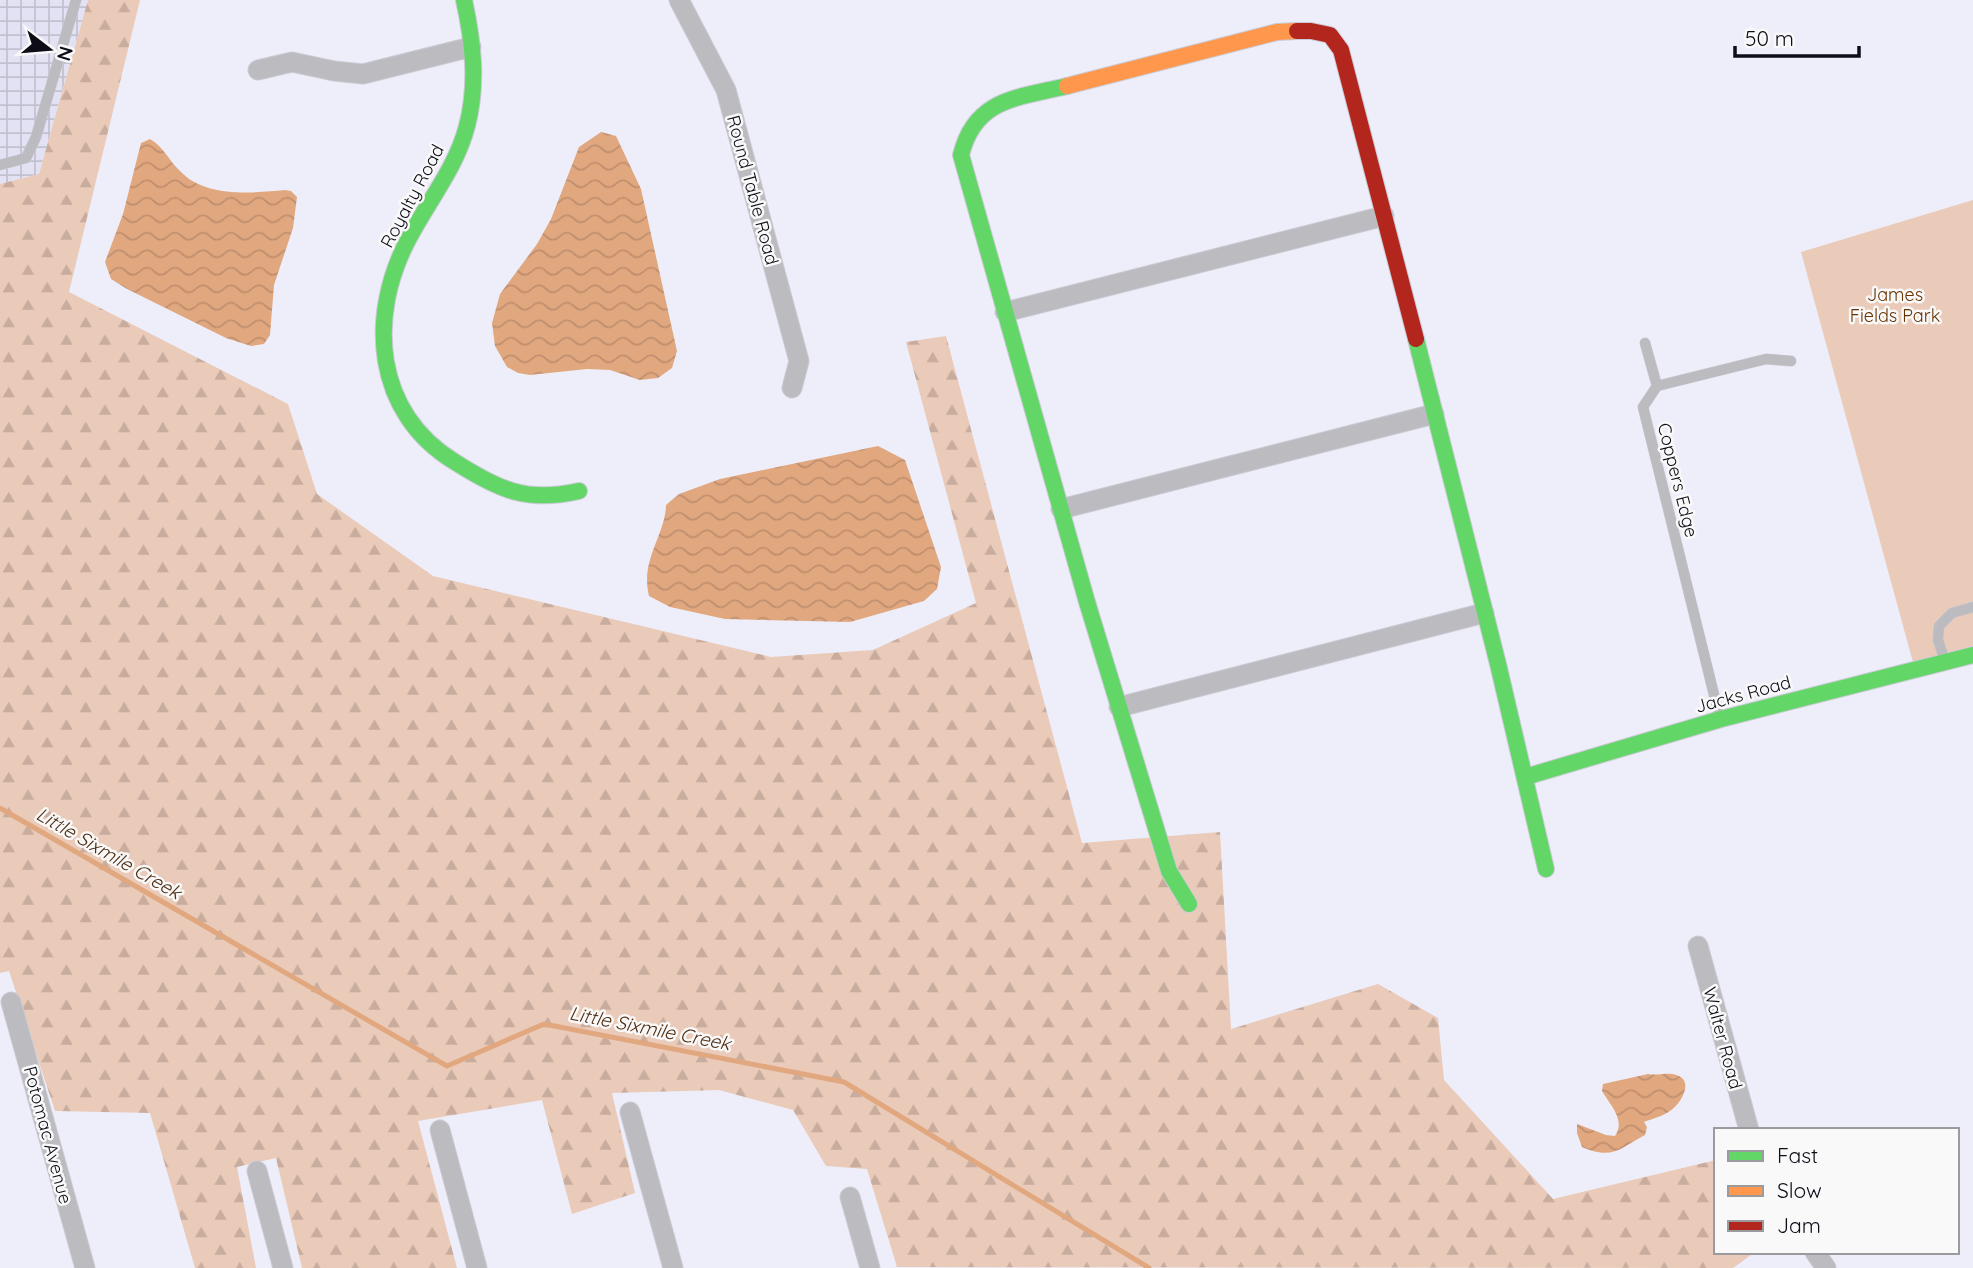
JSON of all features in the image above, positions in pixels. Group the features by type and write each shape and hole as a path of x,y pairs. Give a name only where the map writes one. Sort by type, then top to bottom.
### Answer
{"street":[{"name":"Royalty Road","path":"464,0 471,47 473,93 468,124 457,158 445,183 418,221 394,273 386,303 382,342 387,370 397,399 413,425 449,460 514,492 548,497 579,491"},
{"name":"Round Table Road","path":"679,0 726,90 799,361 792,388"},
{"path":"1189,904 1169,871 1119,707 961,155 966,132 975,118 995,104 1277,32 1311,30 1330,35 1341,50 1546,869"},
{"path":"258,71 292,62 363,74 471,47"},
{"path":"1005,312 1384,216"},
{"path":"1061,509 1434,414"},
{"path":"1119,707 1484,613"},
{"name":"Jacks Road","path":"1525,777 1721,719 1973,655"},
{"name":"Walter Road","path":"1698,946 1748,1128"},
{"name":"Potomac Avenue","path":"11,1002 85,1268"},
{"path":"630,1112 673,1268"},
{"path":"440,1130 477,1268"},
{"path":"257,1171 284,1268"},
{"path":"850,1197 870,1268"}],"lane":[{"path":"0,165 26,158 31,148 76,0"},
{"path":"1645,343 1657,386 1766,359 1791,361"},
{"name":"Coppers Edge","path":"1657,386 1643,407 1721,719"},
{"path":"1945,662 1938,640 1939,626 1952,613 1973,607"}],"shaded area":[{"path":"0,0 88,0 39,174 0,184"}],"green space":[{"path":"88,0 140,0 69,292 288,404 317,494 433,576 771,657 873,650 976,603 906,342 946,336 1082,843 1220,832 1231,1029 1378,984 1438,1018 1444,1080 1553,1199 1714,1160 1714,1254 1752,1254 1733,1268 897,1267 867,1169 826,1166 793,1110 719,1090 612,1093 635,1193 572,1214 542,1100 418,1121 457,1268 302,1268 276,1158 237,1167 256,1268 195,1268 150,1113 55,1111 9,971 0,973 0,184 39,174"},
{"name":"James Fields Park","path":"1973,200 1973,650 1914,666 1801,252"}],"water":[{"path":"601,132 616,136 641,189 677,351 672,368 658,378 640,380 610,370 587,369 530,375 518,373 507,367 495,346 492,323 500,294 537,244 551,219 579,147"},
{"path":"150,139 180,171 202,186 230,192 285,190 291,191 297,197 293,228 274,285 270,335 264,344 251,346 226,338 111,279 105,262 123,214 141,143"},
{"path":"878,446 905,460 941,567 937,589 924,601 850,622 725,619 670,607 649,596 647,583 650,560 662,527 666,505 679,494 720,479"},
{"path":"1648,1074 1673,1074 1682,1078 1685,1082 1684,1092 1674,1108 1644,1122 1647,1127 1645,1135 1615,1151 1601,1153 1582,1147 1577,1124 1606,1135 1615,1136 1618,1130 1618,1118 1602,1091 1603,1084"}],"waterway":[{"name":"Little Sixmile Creek","path":"0,808 447,1066 544,1024 844,1082 1149,1268"}],"traffic: fast":[{"path":"464,0 473,63 467,126 456,156 409,238 396,268 387,299 384,330 386,361 394,390 408,417 428,442 455,462 500,487 514,491 544,495 579,491"},
{"path":"1067,86 1016,98 988,111 968,136 961,155 1087,602 1169,871 1189,904"},
{"path":"1416,339 1498,664 1546,869"},
{"path":"1525,777 1721,719 1973,655"}],"traffic: slow":[{"path":"1067,86 1277,32 1297,31"}],"traffic: jam":[{"path":"1297,31 1330,35 1341,50 1416,339"}]}
